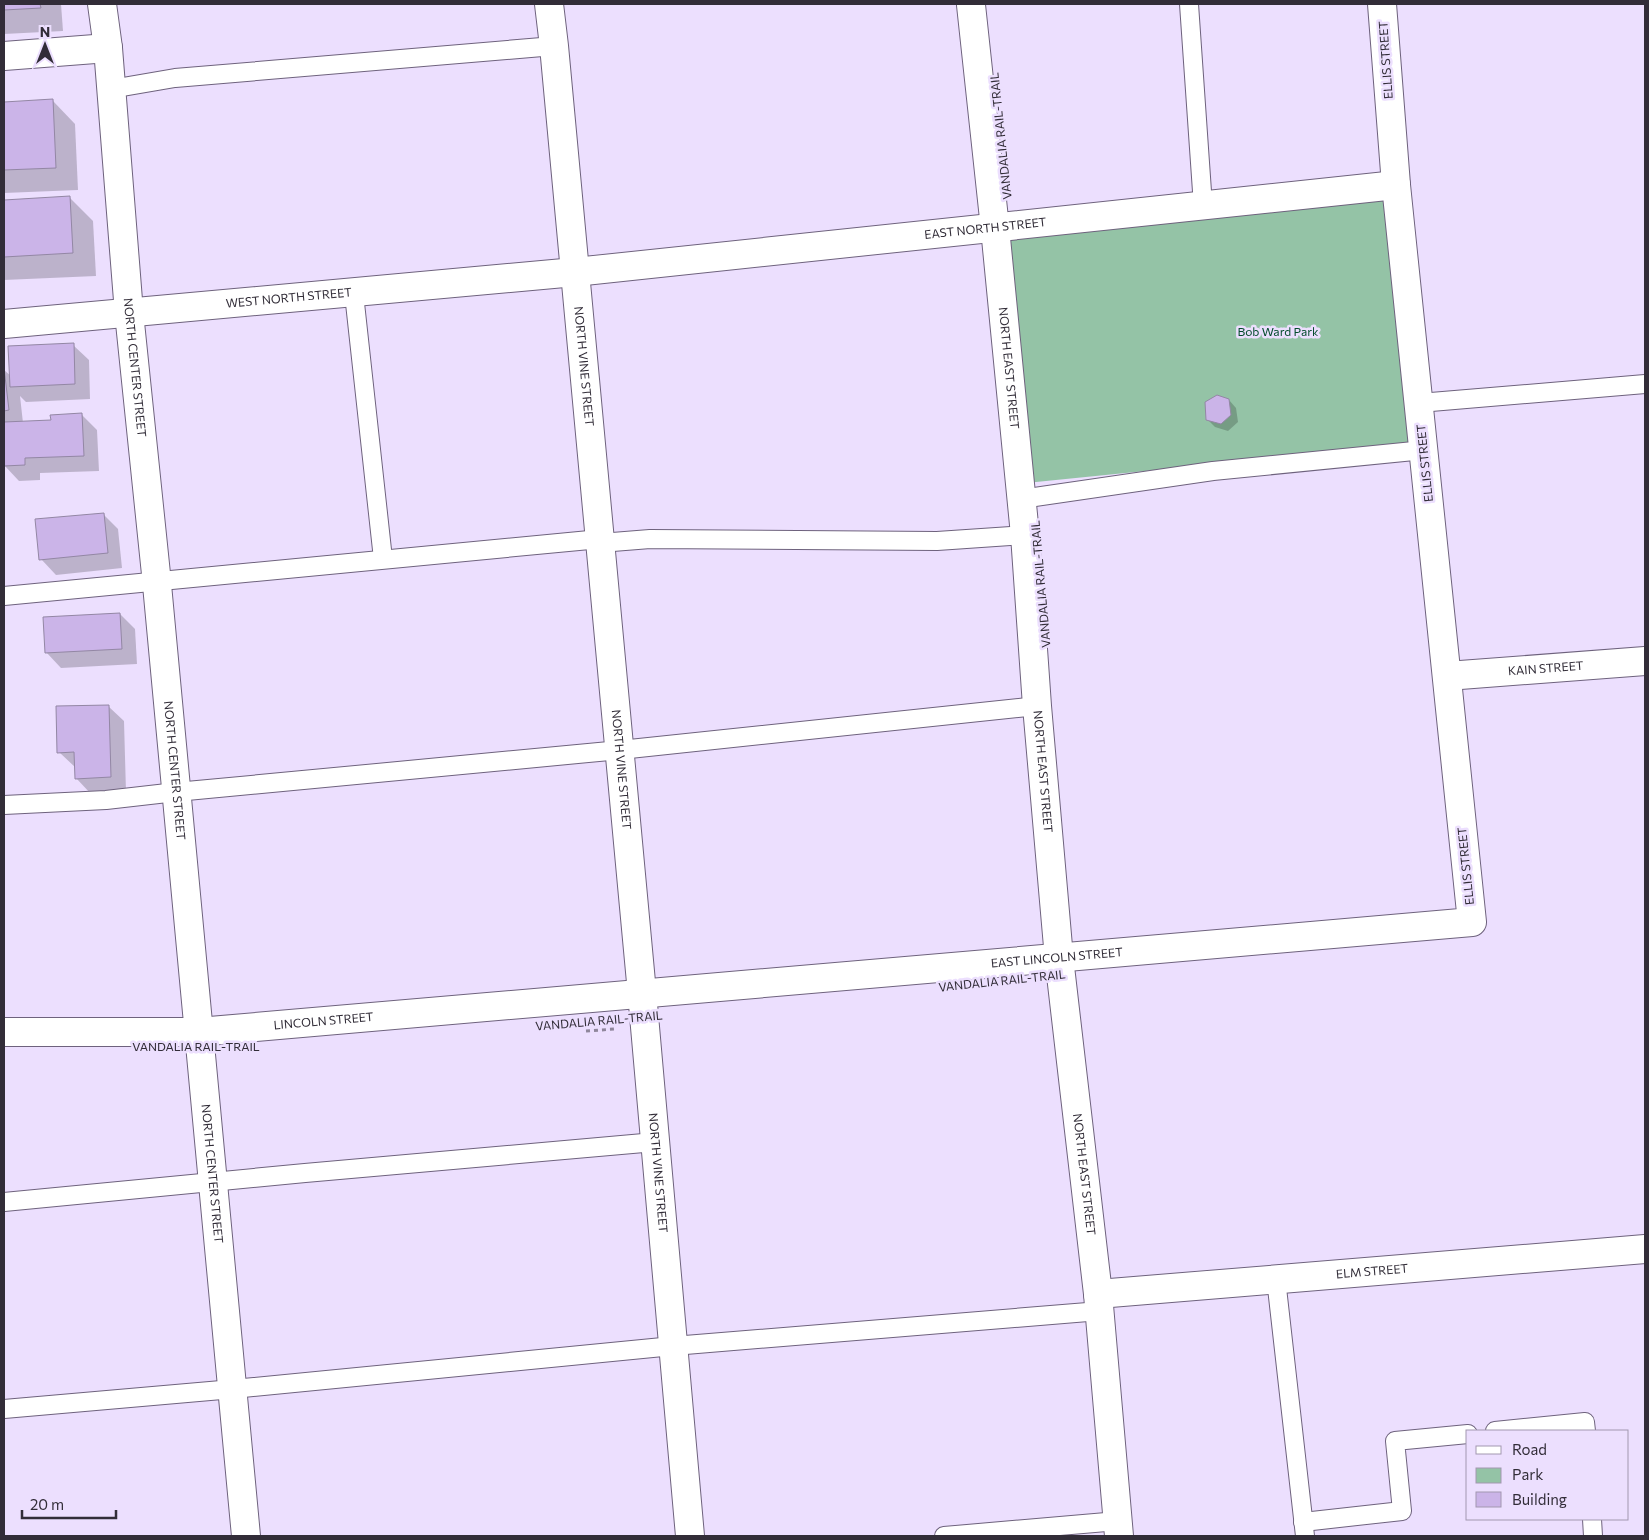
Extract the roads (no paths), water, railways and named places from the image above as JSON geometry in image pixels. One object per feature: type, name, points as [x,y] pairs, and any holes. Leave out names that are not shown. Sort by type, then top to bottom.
[{"type":"street","name":"NORTH CENTER STREET","points":[[102,4],[108,48],[129,313],[234,1389],[246,1536]]},
{"type":"street","name":"NORTH VINE STREET","points":[[549,4],[620,750],[690,1536]]},
{"type":"street","name":"NORTH EAST STREET","points":[[971,4],[1021,499],[1059,958],[1099,1302],[1118,1528]]},
{"type":"street","name":"ELLIS STREET","points":[[1382,4],[1396,185],[1472,922]]},
{"type":"street","points":[[4,56],[108,48]]},
{"type":"street","name":"EAST NORTH STREET","points":[[575,272],[1396,185]]},
{"type":"street","name":"WEST NORTH STREET","points":[[4,324],[354,294],[575,272]]},
{"type":"street","name":"KAIN STREET","points":[[1447,676],[1645,661]]},
{"type":"street","name":"EAST LINCOLN STREET","points":[[642,993],[1472,922]]},
{"type":"street","name":"LINCOLN STREET","points":[[4,1032],[198,1032],[642,993]]},
{"type":"street","name":"ELM STREET","points":[[1099,1302],[1276,1279],[1645,1249]]},
{"type":"lane","points":[[1189,4],[1203,206]]},
{"type":"lane","points":[[111,89],[175,78],[554,46]]},
{"type":"lane","points":[[354,294],[383,559]]},
{"type":"lane","points":[[1419,403],[1645,384]]},
{"type":"lane","points":[[1021,499],[1213,471],[1424,450]]},
{"type":"lane","points":[[4,596],[383,559],[600,541],[650,539],[937,541],[1024,536]]},
{"type":"lane","points":[[4,805],[106,800],[620,750],[1037,706]]},
{"type":"lane","points":[[4,1202],[655,1142]]},
{"type":"lane","points":[[1276,1279],[1304,1529],[1402,1511],[1395,1441],[1466,1434]]},
{"type":"lane","points":[[4,1409],[234,1389],[1099,1302]]},
{"type":"lane","points":[[1505,1430],[1585,1422],[1586,1430]]},
{"type":"lane","points":[[1592,1520],[1593,1536]]},
{"type":"lane","points":[[944,1536],[1118,1528]]},
{"type":"park label","name":"Bob Ward Park","points":[[1278,332]]}]
